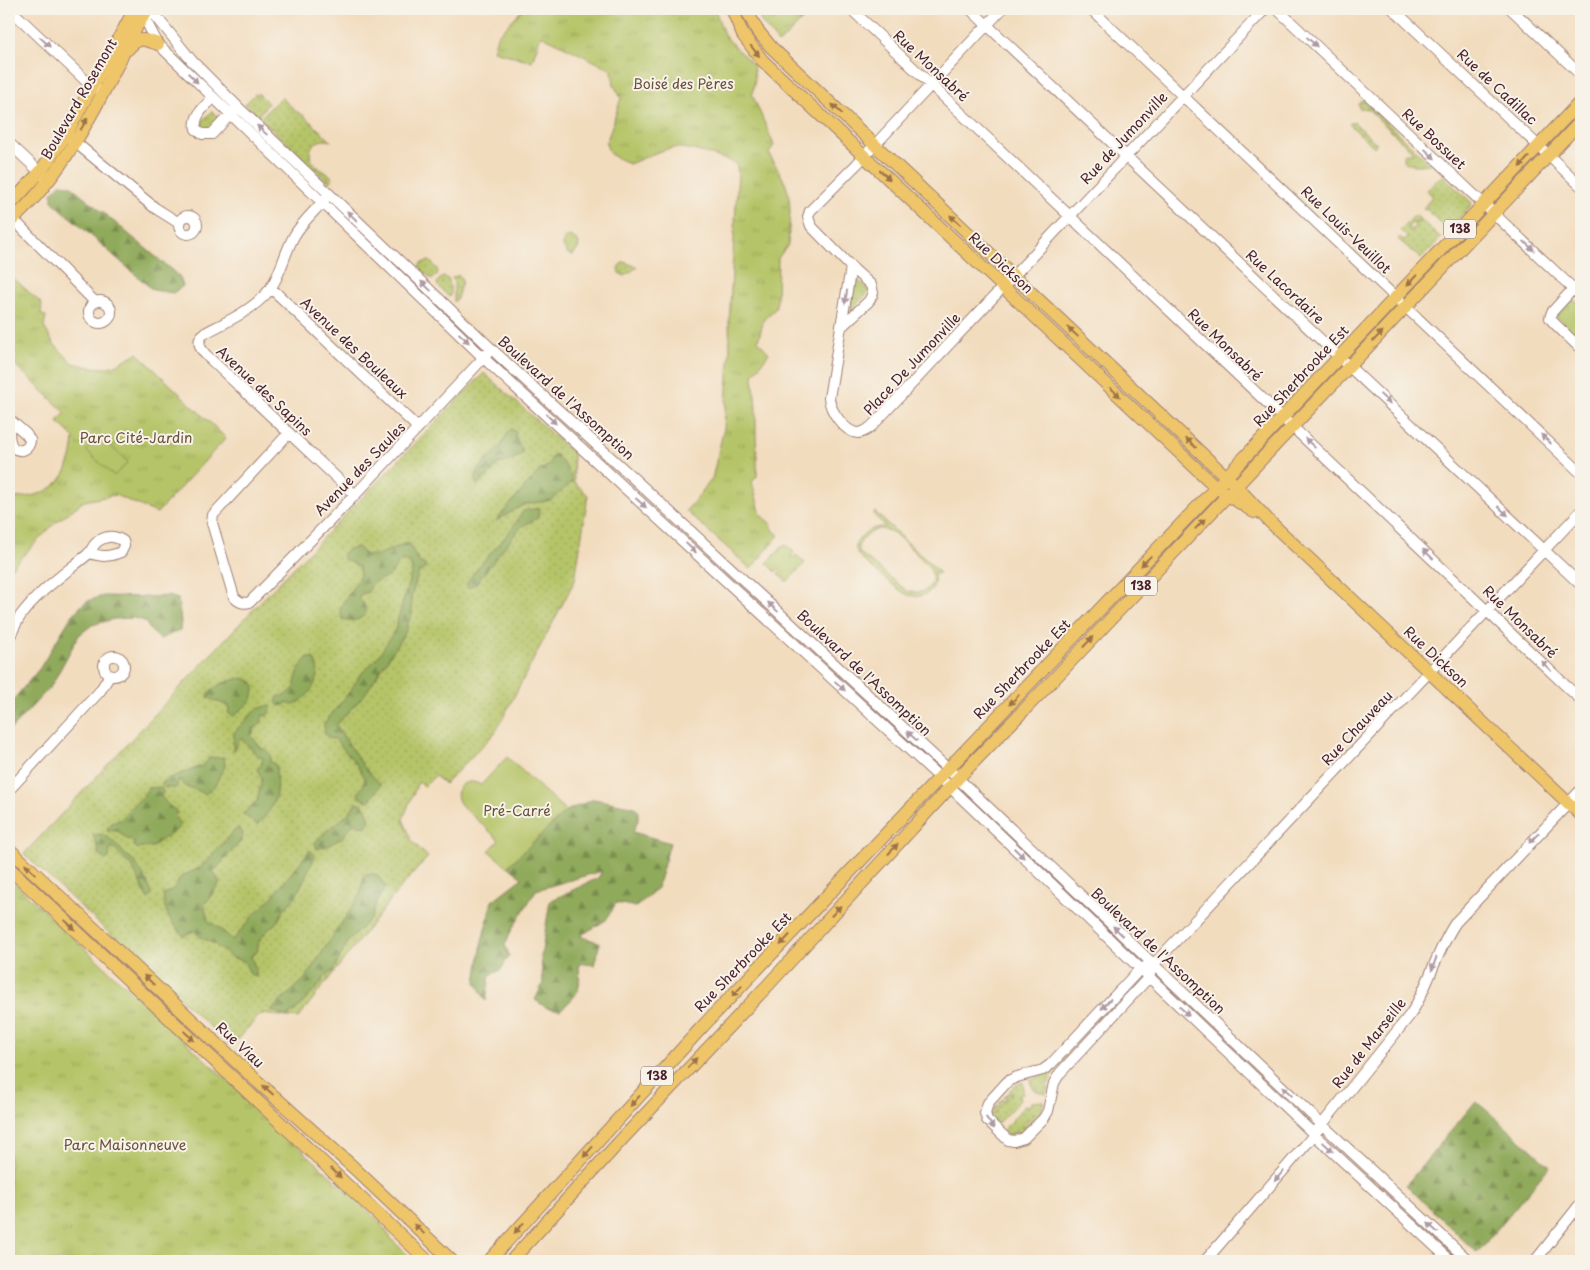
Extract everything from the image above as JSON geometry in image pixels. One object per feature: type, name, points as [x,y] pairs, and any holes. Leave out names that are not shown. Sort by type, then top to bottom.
[{"type":"main road","name":"Rue Dickson","points":[[732,9],[743,35],[762,60],[1216,487],[1232,491],[1269,521],[1581,815]]},
{"type":"main road","name":"Rue Dickson","points":[[746,9],[757,30],[767,43],[1226,477],[1232,491]]},
{"type":"main road","name":"Boulevard Rosemont","points":[[10,219],[45,176],[70,138],[143,10]]},
{"type":"main road","name":"Boulevard Rosemont","points":[[98,89],[122,57],[143,10]]},
{"type":"main road","points":[[122,57],[134,42],[138,40],[158,44]]},
{"type":"main road","name":"Rue Sherbrooke Est","points":[[511,1261],[519,1256],[623,1138],[768,985],[954,783],[1406,307],[1539,146],[1581,101]]},
{"type":"main road","name":"Rue Sherbrooke Est","points":[[489,1261],[703,1026],[1396,297],[1489,208],[1549,156],[1581,121]]},
{"type":"main road","name":"Boulevard Rosemont","points":[[9,206],[45,176]]},
{"type":"main road","name":"Rue Viau","points":[[9,849],[452,1261]]},
{"type":"main road","name":"Rue Viau","points":[[9,868],[428,1261]]},
{"type":"main road","points":[[611,1126],[623,1138]]},
{"type":"street","points":[[10,9],[98,89]]},
{"type":"street","name":"Rue Monsabré","points":[[851,9],[1581,700]]},
{"type":"street","name":"Rue Lacordaire","points":[[970,9],[1581,585]]},
{"type":"street","points":[[841,327],[869,301],[873,293],[871,285],[811,226],[808,217],[810,211],[1002,9]]},
{"type":"street","name":"Rue Louis-Veuillot","points":[[1091,9],[1581,473]]},
{"type":"street","name":"Rue de Jumonville","points":[[1003,286],[1265,9]]},
{"type":"street","name":"Rue Bossuet","points":[[1277,9],[1581,296]]},
{"type":"street","name":"Rue de Cadillac","points":[[1393,9],[1581,186]]},
{"type":"street","points":[[1511,9],[1581,75]]},
{"type":"street","name":"Boulevard de l'Assomption","points":[[143,10],[147,23],[158,44],[213,98],[234,110]]},
{"type":"street","name":"Boulevard de l'Assomption","points":[[143,10],[155,15],[234,110],[326,198],[631,476],[944,774]]},
{"type":"street","points":[[213,98],[196,119],[196,129],[202,134],[212,134],[234,110]]},
{"type":"street","points":[[70,138],[156,208],[179,223]]},
{"type":"street","points":[[9,143],[45,176]]},
{"type":"street","name":"Boulevard de l'Assomption","points":[[326,198],[484,357],[954,783],[991,811],[1322,1125],[1469,1261]]},
{"type":"street","name":"Avenue des Sapins","points":[[326,198],[295,234],[271,288],[265,295],[246,312],[205,332],[200,336],[199,342],[201,349],[207,356],[354,495]]},
{"type":"street","points":[[10,219],[95,302]]},
{"type":"street","name":"Place De Jumonville","points":[[851,267],[829,398],[830,407],[834,414],[851,431],[860,433],[872,426],[1003,286]]},
{"type":"street","name":"Avenue des Bouleaux","points":[[271,288],[418,428]]},
{"type":"street","points":[[1573,289],[1552,312],[1550,318],[1581,350]]},
{"type":"street","name":"Avenue des Saules","points":[[289,433],[213,515],[212,523],[234,597],[244,604],[250,602],[492,349]]},
{"type":"street","name":"Rue Chauveau","points":[[1153,965],[1140,969],[1050,1065],[1043,1070],[1008,1081],[986,1106],[985,1117],[989,1124],[1008,1140],[1017,1141],[1026,1136],[1046,1114],[1054,1083],[1060,1073],[1149,978],[1153,965],[1581,511]]},
{"type":"street","points":[[9,638],[21,615],[47,587],[89,553]]},
{"type":"street","points":[[9,790],[100,691],[110,675]]},
{"type":"street","name":"Boulevard de l'Assomption","points":[[954,783],[984,819],[1149,978],[1451,1261]]},
{"type":"street","name":"Rue de Marseille","points":[[1206,1261],[1322,1125],[1410,1015],[1422,995],[1442,945],[1456,922],[1581,790]]},
{"type":"street","points":[[984,819],[991,811]]},
{"type":"street","points":[[1536,1261],[1581,1203]]},
{"type":"green space","name":"Boisé des Pères","points":[[523,9],[715,9],[724,35],[753,64],[755,80],[752,94],[774,145],[769,154],[785,182],[789,195],[790,212],[788,245],[778,258],[777,301],[775,309],[764,319],[758,341],[769,353],[753,375],[756,408],[757,476],[752,482],[761,515],[779,535],[751,569],[686,511],[712,479],[724,428],[730,351],[729,322],[738,172],[736,164],[704,153],[679,148],[662,151],[629,164],[610,154],[606,144],[621,98],[614,85],[612,70],[541,35],[532,61],[493,51],[497,36]]},
{"type":"green space","points":[[755,9],[792,9],[803,19],[779,44],[762,23]]},
{"type":"green space","points":[[255,94],[259,94],[268,103],[258,116],[245,104]]},
{"type":"green space","points":[[281,97],[331,141],[322,140],[314,144],[310,151],[310,156],[318,168],[331,176],[331,182],[325,179],[260,118]]},
{"type":"green space","points":[[1363,100],[1430,164],[1412,165],[1403,160],[1405,153],[1413,152],[1368,109],[1359,108],[1358,104]]},
{"type":"green space","points":[[212,111],[218,118],[208,128],[203,128],[201,125],[202,121]]},
{"type":"green space","points":[[1352,122],[1377,144],[1374,147],[1349,124]]},
{"type":"green space","points":[[1442,175],[1472,203],[1447,230],[1427,210],[1423,209],[1432,196],[1427,190]]},
{"type":"green space","points":[[60,184],[70,185],[180,277],[183,286],[173,293],[153,290],[52,201],[52,192]]},
{"type":"green space","points":[[1415,215],[1421,220],[1409,225],[1409,230],[1412,231],[1415,228],[1414,224],[1422,221],[1441,238],[1421,259],[1398,239],[1400,237],[1404,241],[1407,237],[1400,230]]},
{"type":"green space","points":[[570,236],[576,239],[579,244],[578,249],[573,255],[568,254],[563,246],[564,239]]},
{"type":"green space","points":[[430,261],[437,269],[438,274],[433,279],[419,267],[421,263]]},
{"type":"green space","points":[[625,262],[637,267],[625,276],[619,273],[618,268]]},
{"type":"green space","name":"Parc Cité-Jardin","points":[[9,274],[42,304],[41,315],[46,316],[44,327],[54,344],[73,363],[104,368],[116,365],[137,353],[226,438],[157,513],[115,495],[84,501],[55,523],[9,570],[9,498],[37,495],[56,484],[69,465],[74,438],[57,421],[66,413],[9,359]]},
{"type":"green space","points":[[459,275],[462,281],[457,299],[454,302],[454,281],[452,278]]},
{"type":"green space","points":[[445,277],[449,280],[451,294],[449,297],[437,285],[441,278]]},
{"type":"green space","points":[[856,279],[867,288],[868,293],[851,310],[854,280]]},
{"type":"green space","points":[[1570,301],[1575,301],[1581,306],[1581,340],[1556,316]]},
{"type":"green space","points":[[484,373],[573,453],[574,482],[588,495],[575,580],[495,733],[445,784],[435,776],[425,786],[418,782],[403,819],[412,841],[428,857],[400,888],[298,1018],[261,1014],[231,1046],[24,854],[260,602]]},
{"type":"green space","points":[[511,429],[516,432],[515,437],[522,449],[522,454],[508,462],[497,464],[492,472],[477,485],[476,479],[479,469],[501,446]]},
{"type":"green space","points":[[100,436],[128,462],[114,476],[86,450]]},
{"type":"green space","points":[[556,454],[571,475],[572,482],[551,500],[523,505],[496,521],[539,471],[549,465],[552,457]]},
{"type":"green space","points":[[539,508],[538,518],[522,526],[475,585],[468,588],[466,584],[472,575],[510,531],[523,511]]},
{"type":"green space","points":[[875,512],[939,572],[937,575],[934,572],[934,585],[928,593],[917,596],[908,595],[858,555],[855,546],[864,534],[872,529],[886,527],[873,514]],"holes":[[[879,529],[894,533],[928,566],[932,575],[932,581],[928,589],[918,592],[907,591],[860,553],[858,547],[864,538]]]},
{"type":"green space","points":[[408,542],[420,563],[425,565],[425,569],[419,572],[411,597],[412,614],[406,631],[365,694],[336,725],[364,767],[381,785],[369,801],[359,797],[358,793],[365,780],[358,766],[334,738],[331,739],[325,734],[324,724],[361,674],[378,657],[395,630],[412,570],[411,565],[404,560],[399,562],[390,575],[375,582],[368,592],[361,594],[359,599],[364,604],[366,613],[361,618],[346,620],[342,619],[340,608],[360,576],[359,567],[342,558],[349,549],[358,547],[364,554],[376,555]]},
{"type":"green space","points":[[785,544],[794,552],[791,556],[793,558],[796,555],[805,563],[787,582],[778,574],[781,570],[779,568],[776,572],[767,563]]},
{"type":"green space","points":[[103,596],[169,596],[178,599],[181,622],[180,630],[160,639],[150,630],[145,621],[134,618],[114,619],[92,625],[79,635],[51,686],[9,731],[9,705],[40,668],[71,617],[87,601]]},
{"type":"green space","points":[[307,658],[313,658],[318,672],[310,692],[294,705],[286,702],[285,705],[279,706],[276,702],[279,696],[286,695],[295,687],[298,672]]},
{"type":"green space","points":[[243,678],[251,681],[255,686],[252,700],[234,716],[228,713],[230,707],[209,698],[208,694],[219,685]]},
{"type":"green space","points":[[270,705],[272,707],[267,716],[263,715],[261,723],[256,727],[251,736],[262,749],[265,749],[271,755],[270,762],[276,765],[277,784],[275,798],[269,810],[257,825],[243,814],[257,801],[262,779],[257,769],[261,765],[263,758],[257,755],[241,738],[233,751],[234,733],[255,710]]},
{"type":"green space","points":[[224,757],[225,767],[216,784],[205,794],[186,787],[181,780],[173,789],[170,787],[165,788],[162,785],[164,781],[170,778],[204,765],[209,758]]},
{"type":"green space","name":"Pré-Carré","points":[[507,757],[566,811],[507,867],[489,851],[499,840],[462,806],[457,795],[458,790],[465,783],[475,782],[481,785]]},
{"type":"green space","points":[[161,787],[163,792],[161,796],[178,813],[173,816],[180,826],[177,829],[153,847],[141,847],[138,849],[134,846],[134,841],[125,838],[114,829],[108,832],[108,828],[113,822],[121,820],[133,805],[142,798],[148,788]]},
{"type":"green space","points":[[594,799],[635,807],[638,811],[638,820],[633,832],[670,843],[657,888],[636,907],[616,903],[606,920],[580,936],[600,943],[594,965],[579,963],[580,979],[578,990],[572,999],[560,1010],[547,1008],[535,1000],[543,983],[541,957],[550,901],[598,878],[602,871],[536,890],[510,933],[505,945],[509,955],[501,970],[490,975],[486,1001],[476,982],[482,942],[492,901],[522,878],[508,866],[566,811]]},
{"type":"green space","points":[[356,802],[366,808],[370,820],[365,827],[354,823],[342,838],[317,849],[315,843],[325,832],[347,815]]},
{"type":"green space","points":[[239,828],[243,834],[241,841],[213,872],[220,883],[204,905],[208,921],[233,940],[272,897],[310,850],[315,856],[296,896],[283,911],[278,921],[259,941],[257,952],[251,956],[256,970],[256,977],[250,974],[244,961],[230,957],[215,944],[200,937],[194,930],[184,936],[169,918],[163,895],[173,889],[182,876],[200,868]]},
{"type":"green space","points":[[99,834],[112,841],[132,859],[144,877],[152,896],[148,899],[131,864],[124,860],[114,848],[110,848],[109,858],[105,860],[98,854],[93,835]]},
{"type":"green space","points":[[376,874],[386,887],[377,901],[371,918],[347,943],[333,971],[326,975],[316,989],[294,1012],[286,1017],[271,1010],[304,980],[360,895],[364,875]]},
{"type":"green space","name":"Parc Maisonneuve","points":[[9,878],[379,1221],[393,1241],[414,1261],[9,1261]]},
{"type":"green space","points":[[1068,1054],[1053,1073],[1046,1094],[1035,1090],[1030,1080],[1050,1072]]},
{"type":"green space","points":[[1023,1082],[1023,1094],[1019,1095],[1020,1100],[997,1124],[991,1117],[991,1112],[996,1113],[993,1110],[996,1105],[1000,1107],[998,1103],[1002,1099],[1005,1101],[1004,1097],[1008,1093],[1012,1094],[1009,1091]]},
{"type":"green space","points":[[1044,1101],[1042,1109],[1037,1116],[1033,1113],[1032,1115],[1035,1117],[1031,1122],[1028,1119],[1026,1120],[1030,1124],[1025,1128],[1022,1125],[1024,1130],[1019,1134],[1017,1130],[1015,1131],[1017,1136],[1009,1135],[1003,1130],[1025,1105],[1030,1106],[1031,1102]]},
{"type":"green space","points":[[1476,1101],[1550,1166],[1477,1253],[1406,1185]]}]
